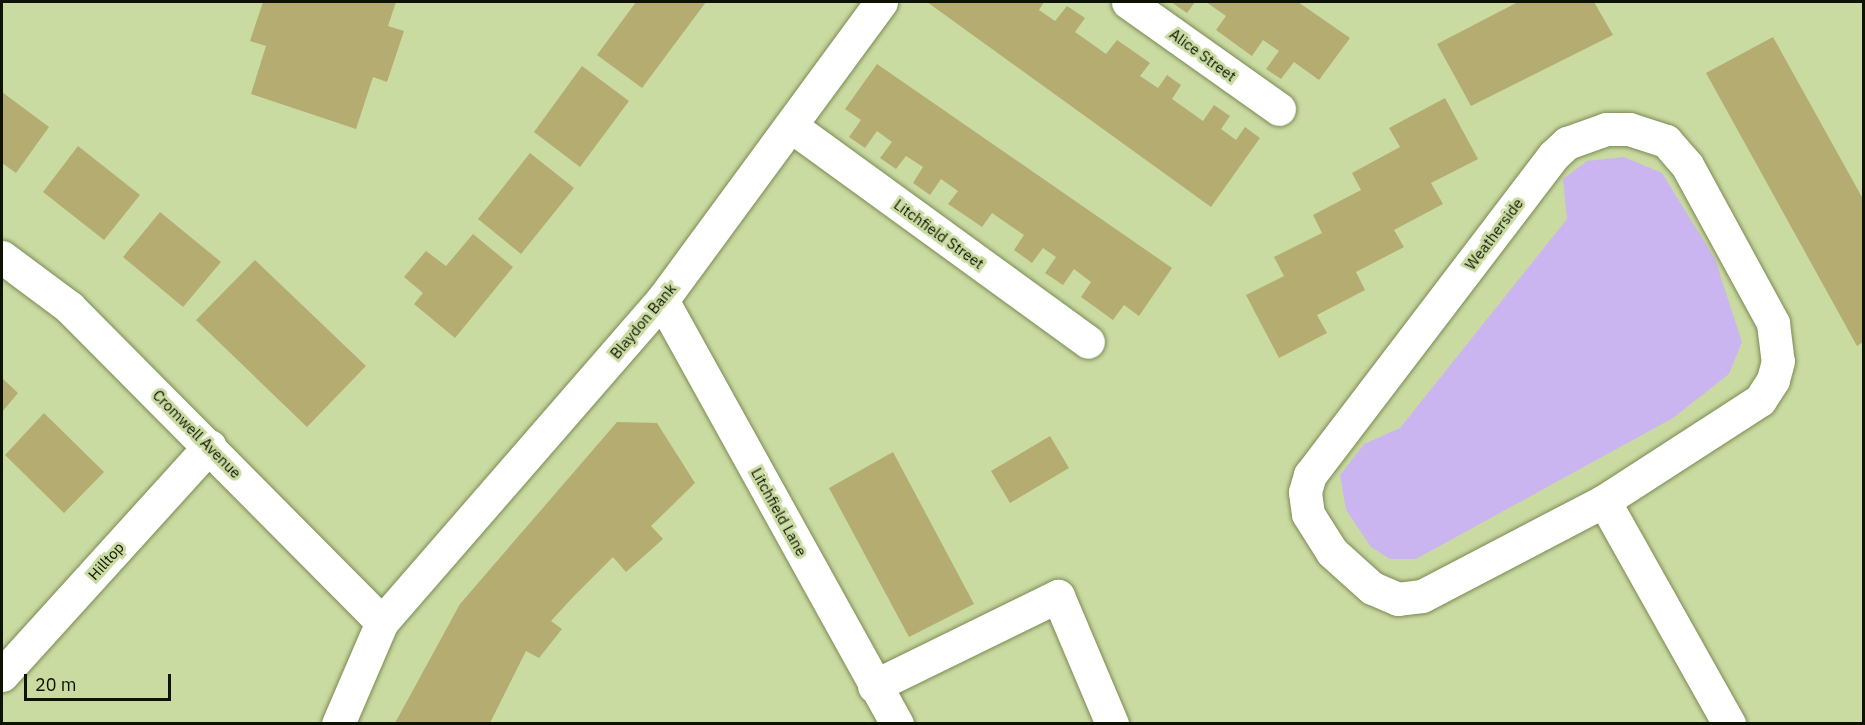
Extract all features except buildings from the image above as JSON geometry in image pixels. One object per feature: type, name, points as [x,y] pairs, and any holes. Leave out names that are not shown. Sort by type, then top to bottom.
[{"type":"street","name":"Blaydon Bank","points":[[338,723],[382,622],[662,300],[881,2]]},
{"type":"street","name":"Alice Street","points":[[1128,2],[1279,109]]},
{"type":"street","name":"Litchfield Street","points":[[791,126],[1088,342]]},
{"type":"street","name":"Weatherside","points":[[1629,129],[1666,141],[1687,165],[1773,322],[1778,361],[1773,380],[1760,400],[1604,501],[1422,596],[1398,599],[1372,588],[1332,552],[1308,514],[1305,492],[1310,475],[1554,155],[1567,142],[1586,134],[1629,129]]},
{"type":"street","name":"Cromwell Avenue","points":[[2,257],[69,307],[210,446],[382,622]]},
{"type":"street","name":"Litchfield Lane","points":[[662,300],[874,686],[897,723]]},
{"type":"street","name":"Hilltop","points":[[2,675],[210,446]]},
{"type":"street","points":[[1604,501],[1729,723]]},
{"type":"street","points":[[874,686],[1058,597],[1112,723]]},
{"type":"shaded area","points":[[1624,157],[1662,173],[1715,259],[1742,342],[1729,374],[1673,418],[1416,559],[1390,559],[1371,547],[1346,510],[1340,475],[1364,444],[1400,428],[1567,219],[1563,179],[1587,161]]}]
